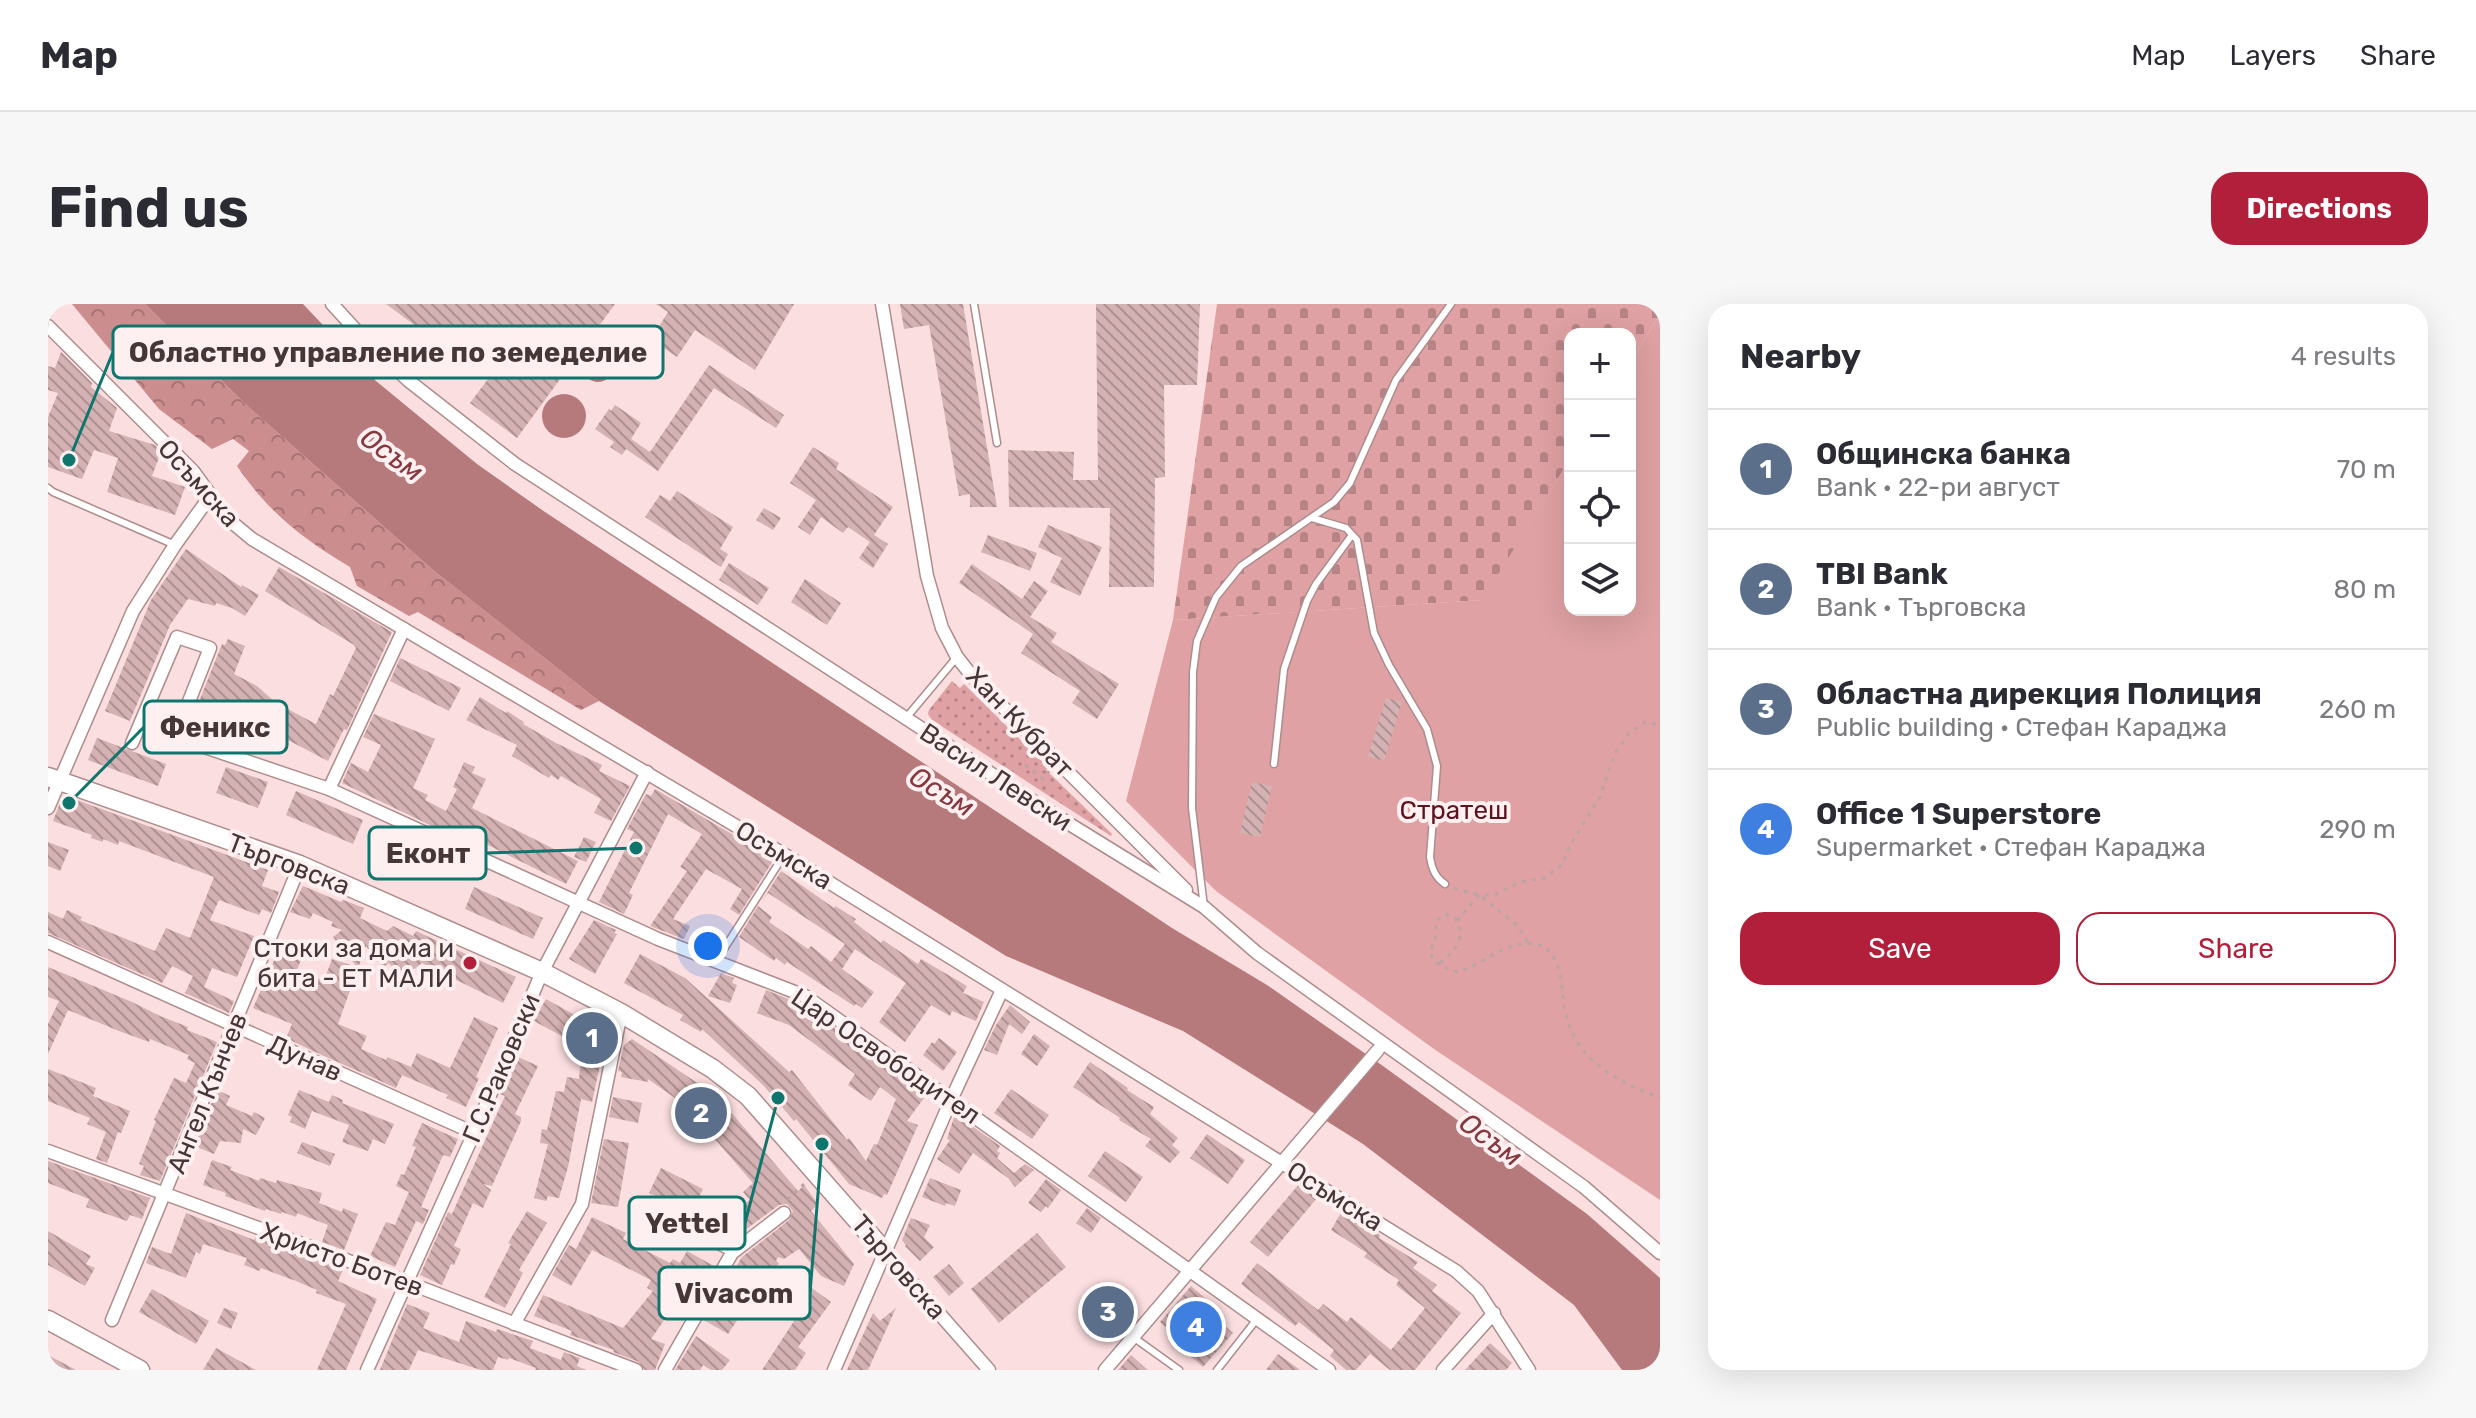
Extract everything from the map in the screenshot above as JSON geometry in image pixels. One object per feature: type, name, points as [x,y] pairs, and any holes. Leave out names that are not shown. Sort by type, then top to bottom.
[{"type":"street","name":"Васил Левски","points":[[332,304],[409,381],[515,464],[1204,907],[1257,953],[1584,1187],[1660,1253]]},
{"type":"street","name":"Хан Кубрат","points":[[882,304],[927,576],[942,628],[957,657],[1020,726],[1204,907]]},
{"type":"street","name":"Осъмска","points":[[49,329],[193,471],[228,519],[252,539],[785,855],[1285,1161],[1456,1271],[1478,1291],[1529,1370]]},
{"type":"street","points":[[48,808],[54,779],[133,611],[211,495]]},
{"type":"street","points":[[329,789],[404,629]]},
{"type":"street","name":"Цар Освободител","points":[[132,743],[177,637],[210,648],[175,737],[329,789],[658,939],[805,996],[1329,1370]]},
{"type":"street","name":"Г.С.Раковски","points":[[367,1370],[474,1133],[542,972],[647,772]]},
{"type":"street","name":"Търговска","points":[[54,779],[300,865],[542,972],[621,1013],[713,1069],[748,1096],[989,1370]]},
{"type":"street","name":"Ангел Кънчев","points":[[112,1320],[300,865]]},
{"type":"street","name":"Дунав","points":[[48,942],[474,1133]]},
{"type":"street","points":[[834,1370],[1002,990]]},
{"type":"street","points":[[514,1324],[582,1204],[621,1013]]},
{"type":"street","points":[[1105,1370],[1378,1050]]},
{"type":"street","name":"Христо Ботев","points":[[48,1151],[636,1370]]},
{"type":"street","points":[[665,1370],[732,1253],[784,1213]]},
{"type":"street","points":[[1443,1370],[1494,1313]]},
{"type":"street","points":[[48,1320],[140,1370]]},
{"type":"lane","points":[[974,304],[997,443]]},
{"type":"lane","points":[[1204,907],[1192,808],[1193,672],[1197,641],[1216,597],[1241,566],[1334,502],[1350,483],[1396,380],[1451,304]]},
{"type":"lane","points":[[48,488],[175,545]]},
{"type":"lane","points":[[1312,518],[1346,528],[1357,540],[1374,633],[1427,729],[1437,766],[1430,857],[1432,869],[1445,884]]},
{"type":"lane","points":[[1274,764],[1284,669],[1302,615],[1316,584],[1352,535]]},
{"type":"lane","points":[[906,718],[957,657]]},
{"type":"lane","points":[[715,963],[785,855]]},
{"type":"lane","points":[[641,1208],[732,1253]]},
{"type":"lane","points":[[1217,1370],[1258,1318]]},
{"type":"lane","points":[[1133,1337],[1179,1370]]},
{"type":"path","points":[[1445,884],[1479,895],[1494,895],[1521,882],[1544,878],[1563,864],[1569,847],[1600,797],[1614,755],[1629,733],[1646,722],[1660,725]]},
{"type":"path","points":[[1025,765],[1043,779],[1050,771]]},
{"type":"path","points":[[1457,921],[1479,895]]},
{"type":"path","points":[[1479,895],[1518,926],[1528,943]]},
{"type":"path","points":[[1440,963],[1454,950],[1462,931],[1451,914],[1445,914],[1436,921],[1435,940],[1430,951],[1433,960],[1445,969],[1459,972],[1490,954],[1528,943],[1545,947],[1557,963],[1566,1014],[1573,1032],[1589,1056],[1619,1081],[1660,1098]]},
{"type":"path","points":[[784,1213],[787,1198],[816,1174]]},
{"type":"green space","points":[[72,304],[145,304],[243,402],[433,570],[599,701],[581,710],[418,612],[409,616],[357,586],[350,567],[288,523],[249,482],[237,466],[249,451],[233,439],[212,449],[159,409]]},
{"type":"green space","points":[[1217,304],[1660,304],[1660,314],[1636,353],[1636,328],[1564,328],[1564,469],[1483,600],[1173,620]]},
{"type":"green space","name":"Стратеш","points":[[1660,314],[1660,1200],[1434,1049],[1216,891],[1126,801],[1173,620],[1482,600],[1564,469],[1564,616],[1636,616],[1636,353]]},
{"type":"green space","points":[[952,681],[960,688],[964,684],[1048,767],[1046,770],[1111,836],[932,720],[929,710]]},
{"type":"water","name":"Осъм","points":[[145,304],[303,304],[376,381],[477,464],[1172,928],[1267,985],[1587,1214],[1660,1278],[1660,1370],[1622,1370],[1574,1305],[1363,1144],[1183,1031],[1006,956],[599,701],[433,570],[243,402]]},
{"type":"water","points":[[598,354],[608,358],[612,368],[608,378],[598,382],[588,378],[584,368],[588,358]]},
{"type":"water","points":[[564,394],[580,400],[586,416],[580,432],[564,438],[548,432],[542,416],[548,400]]},
{"type":"building","points":[[386,304],[615,304],[517,438],[470,403],[488,379]]},
{"type":"building","points":[[656,304],[794,304],[755,370],[695,330],[677,357],[651,339],[668,312]]},
{"type":"building","points":[[900,304],[963,304],[997,507],[970,507],[970,494],[959,496],[929,325],[904,329]]},
{"type":"building","points":[[1096,304],[1200,304],[1197,385],[1164,385],[1165,477],[1155,478],[1154,587],[1109,587],[1110,508],[1009,507],[1008,450],[1074,452],[1073,480],[1098,480]]},
{"type":"building","points":[[61,352],[92,383],[91,387],[117,408],[109,431],[155,445],[161,452],[152,476],[185,487],[175,515],[107,492],[118,458],[94,450],[82,479],[48,467],[48,417],[58,393],[48,390],[48,366],[55,368]]},
{"type":"building","points":[[709,365],[784,415],[776,428],[714,388],[658,471],[626,449],[622,455],[610,447],[614,442],[595,429],[615,405],[641,423],[631,439],[650,452]]},
{"type":"building","points":[[813,447],[839,463],[836,469],[893,507],[874,535],[888,544],[873,568],[859,558],[870,542],[848,527],[843,533],[821,517],[810,535],[798,527],[816,500],[790,483]]},
{"type":"building","points":[[677,491],[733,527],[720,549],[728,554],[721,567],[645,517],[660,495],[670,501]]},
{"type":"building","points":[[764,508],[781,518],[773,530],[756,520]]},
{"type":"building","points":[[1048,525],[1102,547],[1080,596],[1050,582],[1062,558],[1038,547]]},
{"type":"building","points":[[988,535],[1037,553],[1030,571],[981,552]]},
{"type":"building","points":[[186,549],[241,587],[259,595],[245,616],[216,603],[215,606],[188,599],[170,625],[130,721],[105,711],[151,600]]},
{"type":"building","points":[[729,563],[769,588],[758,605],[719,580]]},
{"type":"building","points":[[972,564],[1022,599],[1034,581],[1048,591],[1030,617],[1057,633],[1051,642],[1119,684],[1097,719],[1072,703],[1080,691],[1021,653],[1033,634],[959,583]]},
{"type":"building","points":[[279,567],[392,632],[347,730],[344,729],[328,761],[242,716],[241,719],[215,706],[208,725],[192,719],[222,644],[225,645],[228,639],[245,646],[234,674],[257,686],[276,703],[316,724],[330,694],[333,696],[356,648],[265,591]]},
{"type":"building","points":[[805,579],[841,603],[827,625],[791,602]]},
{"type":"building","points":[[400,658],[461,688],[449,711],[390,681]]},
{"type":"building","points":[[480,697],[556,743],[602,765],[599,771],[630,786],[611,821],[594,813],[601,799],[561,776],[558,780],[551,775],[549,778],[512,756],[517,745],[466,720]]},
{"type":"building","points":[[1386,698],[1402,702],[1384,761],[1368,756]]},
{"type":"building","points":[[374,714],[435,739],[413,788],[428,795],[425,800],[446,811],[457,789],[453,787],[464,762],[475,767],[472,773],[486,779],[472,808],[578,861],[566,884],[458,830],[455,837],[342,783],[351,763],[368,772],[381,745],[363,737]]},
{"type":"building","points":[[97,738],[166,764],[158,786],[88,760]]},
{"type":"building","points":[[226,767],[268,782],[258,808],[216,793]]},
{"type":"building","points":[[1252,782],[1272,786],[1260,837],[1240,833]]},
{"type":"building","points":[[655,789],[774,859],[739,915],[730,909],[742,889],[706,869],[673,919],[690,926],[684,939],[650,926],[687,871],[680,867],[702,834],[668,814],[629,893],[633,895],[624,914],[599,902],[634,832],[627,829],[646,794],[651,796]]},
{"type":"building","points":[[296,791],[363,820],[353,844],[286,815]]},
{"type":"building","points":[[63,795],[268,870],[262,886],[279,892],[271,913],[262,909],[259,915],[219,900],[210,920],[254,936],[237,977],[212,968],[204,987],[234,1001],[229,1013],[185,993],[193,976],[172,966],[162,983],[48,933],[48,912],[63,919],[67,910],[82,917],[80,920],[155,951],[166,928],[190,938],[214,877],[119,841],[118,845],[91,838],[92,835],[53,821]]},
{"type":"building","points":[[584,837],[596,842],[586,862],[574,857]]},
{"type":"building","points":[[48,842],[69,850],[60,871],[48,866]]},
{"type":"building","points":[[781,871],[834,908],[856,919],[854,922],[881,943],[883,940],[918,964],[921,959],[967,986],[963,993],[984,1002],[976,1021],[952,1011],[950,1016],[931,1005],[905,1042],[879,1022],[906,983],[855,949],[842,969],[874,992],[862,1008],[856,1004],[854,1006],[787,962],[785,965],[776,958],[774,961],[739,937],[758,906],[772,917],[769,922],[808,949],[811,946],[831,962],[845,944],[768,893],[762,901]]},
{"type":"building","points":[[303,886],[364,908],[360,918],[387,931],[393,926],[413,936],[416,931],[516,977],[503,1003],[422,963],[401,979],[389,963],[385,966],[378,962],[366,946],[338,1024],[367,1036],[361,1049],[411,1067],[417,1053],[450,1068],[474,1017],[498,1028],[466,1107],[446,1098],[448,1095],[402,1075],[396,1088],[313,1051],[286,1038],[292,1024],[253,1008],[280,947],[304,952],[297,970],[324,981],[332,959],[357,967],[333,937],[342,930],[331,926],[333,922],[313,913],[310,919],[290,912]]},
{"type":"building","points":[[474,887],[543,918],[533,939],[465,909]]},
{"type":"building","points":[[594,920],[616,930],[614,933],[617,934],[595,974],[569,959]]},
{"type":"building","points":[[640,954],[685,978],[789,1072],[792,1070],[866,1161],[874,1144],[877,1145],[896,1099],[880,1087],[871,1101],[848,1085],[855,1074],[789,1025],[757,1013],[766,990],[801,1004],[856,1043],[854,1046],[927,1094],[907,1121],[918,1125],[887,1195],[884,1194],[882,1198],[849,1184],[796,1119],[794,1121],[764,1086],[702,1029],[701,1032],[680,1020],[683,1015],[624,983]]},
{"type":"building","points":[[48,967],[217,1042],[160,1181],[140,1175],[144,1166],[139,1164],[154,1120],[174,1078],[186,1083],[195,1063],[187,1059],[189,1055],[68,1010],[48,1054],[48,1024],[59,1001],[48,997]]},
{"type":"building","points":[[721,973],[734,978],[732,983],[737,985],[730,1003],[708,996]]},
{"type":"building","points":[[546,999],[607,1033],[592,1102],[581,1099],[559,1198],[548,1196],[546,1201],[534,1198],[548,1144],[540,1143],[542,1129],[547,1130],[556,1091],[564,1092],[567,1077],[579,1079],[582,1047],[534,1021]]},
{"type":"building","points":[[1010,1005],[1030,1022],[1022,1034],[1009,1024],[997,1055],[984,1050],[996,1025]]},
{"type":"building","points":[[1034,1034],[1050,1046],[1037,1066],[1021,1054]]},
{"type":"building","points":[[939,1038],[957,1052],[943,1071],[923,1055]]},
{"type":"building","points":[[632,1039],[718,1097],[798,1191],[804,1185],[818,1204],[811,1211],[854,1264],[844,1286],[821,1276],[799,1249],[784,1259],[778,1257],[776,1261],[779,1264],[765,1274],[757,1286],[753,1284],[741,1304],[746,1307],[728,1334],[704,1320],[716,1299],[724,1303],[733,1283],[728,1280],[742,1257],[789,1220],[793,1211],[787,1204],[779,1205],[730,1241],[715,1217],[726,1210],[729,1214],[750,1200],[743,1192],[753,1183],[693,1114],[699,1115],[648,1079],[648,1082],[621,1077],[622,1072],[618,1071],[624,1045]]},
{"type":"building","points":[[516,1056],[538,1066],[515,1114],[521,1117],[521,1121],[492,1186],[483,1184],[491,1190],[483,1208],[473,1203],[454,1246],[461,1249],[442,1285],[420,1275],[448,1212],[452,1214],[505,1096],[500,1094]]},
{"type":"building","points":[[1090,1062],[1154,1107],[1150,1114],[1178,1138],[1172,1145],[1180,1152],[1170,1163],[1145,1146],[1151,1139],[1073,1087]]},
{"type":"building","points":[[48,1069],[96,1088],[93,1096],[130,1111],[121,1133],[118,1132],[107,1163],[96,1159],[106,1132],[87,1124],[90,1118],[48,1101]]},
{"type":"building","points":[[1011,1089],[1049,1115],[1032,1139],[994,1113]]},
{"type":"building","points":[[217,1090],[230,1096],[226,1105],[265,1118],[256,1135],[243,1129],[241,1143],[220,1141],[214,1154],[194,1146]]},
{"type":"building","points":[[299,1090],[329,1102],[332,1095],[343,1100],[342,1103],[394,1124],[385,1144],[373,1139],[368,1151],[342,1142],[349,1125],[312,1111],[305,1129],[290,1122],[292,1117],[288,1115]]},
{"type":"building","points":[[613,1097],[642,1103],[638,1123],[609,1117]]},
{"type":"building","points":[[955,1114],[1000,1146],[997,1158],[1014,1173],[1025,1164],[1034,1170],[1015,1187],[1008,1178],[973,1153],[959,1174],[937,1159],[950,1140],[947,1139]]},
{"type":"building","points":[[422,1123],[458,1139],[450,1157],[443,1155],[421,1207],[429,1210],[423,1224],[416,1221],[395,1267],[370,1256],[386,1222],[395,1225],[409,1192],[396,1186],[416,1147],[412,1146]]},
{"type":"building","points":[[1207,1134],[1245,1160],[1228,1184],[1190,1158]]},
{"type":"building","points":[[604,1139],[629,1143],[618,1207],[591,1203]]},
{"type":"building","points":[[302,1142],[335,1154],[330,1166],[297,1153]]},
{"type":"building","points":[[1105,1151],[1143,1177],[1126,1202],[1088,1176]]},
{"type":"building","points":[[212,1160],[259,1181],[260,1178],[276,1183],[277,1180],[322,1193],[319,1203],[342,1212],[343,1208],[358,1214],[344,1250],[322,1242],[328,1225],[297,1213],[296,1217],[265,1211],[203,1185]]},
{"type":"building","points":[[48,1161],[150,1198],[142,1219],[130,1215],[127,1221],[86,1207],[89,1199],[48,1183]]},
{"type":"building","points":[[661,1168],[703,1189],[691,1213],[649,1193]]},
{"type":"building","points":[[930,1178],[961,1190],[955,1206],[946,1203],[945,1206],[922,1197]]},
{"type":"building","points":[[1046,1179],[1061,1190],[1048,1208],[1046,1206],[1041,1212],[1028,1203]]},
{"type":"building","points":[[1299,1184],[1317,1198],[1268,1257],[1250,1242]]},
{"type":"building","points":[[1087,1208],[1101,1218],[1091,1233],[1076,1223]]},
{"type":"building","points":[[527,1211],[547,1223],[519,1270],[523,1273],[505,1308],[484,1297],[511,1244],[508,1243]]},
{"type":"building","points":[[1342,1211],[1418,1262],[1413,1268],[1437,1285],[1432,1291],[1461,1313],[1415,1370],[1390,1370],[1370,1354],[1356,1370],[1346,1370],[1330,1356],[1334,1350],[1299,1322],[1295,1326],[1241,1284],[1257,1263],[1318,1310],[1323,1304],[1347,1322],[1351,1317],[1391,1350],[1425,1308],[1396,1285],[1399,1280],[1364,1257],[1367,1253],[1331,1230]]},
{"type":"building","points":[[186,1213],[254,1240],[255,1237],[338,1267],[343,1270],[338,1281],[377,1299],[346,1370],[317,1370],[346,1304],[316,1293],[317,1290],[296,1281],[244,1265],[247,1258],[203,1244],[200,1254],[196,1252],[186,1278],[146,1263],[152,1247],[171,1254]]},
{"type":"building","points":[[592,1217],[626,1233],[623,1239],[670,1263],[673,1259],[680,1263],[687,1251],[714,1266],[703,1285],[697,1282],[681,1306],[670,1300],[662,1312],[667,1316],[651,1339],[665,1344],[655,1370],[645,1370],[639,1362],[570,1335],[572,1331],[534,1316],[543,1295],[623,1328],[653,1291],[647,1288],[651,1280],[592,1250],[571,1286],[552,1275],[569,1245],[576,1249]]},
{"type":"building","points":[[911,1218],[930,1225],[924,1237],[934,1247],[920,1261],[902,1240]]},
{"type":"building","points":[[48,1231],[91,1256],[86,1264],[95,1268],[85,1286],[48,1265]]},
{"type":"building","points":[[1037,1233],[1066,1267],[999,1323],[971,1289]]},
{"type":"building","points":[[949,1264],[964,1283],[949,1296],[933,1277]]},
{"type":"building","points":[[809,1286],[831,1302],[798,1347],[806,1353],[795,1370],[762,1370],[794,1321],[787,1316]]},
{"type":"building","points":[[1191,1286],[1220,1311],[1215,1317],[1233,1333],[1203,1367],[1180,1347],[1184,1343],[1160,1322]]},
{"type":"building","points":[[152,1289],[209,1321],[196,1344],[139,1312]]},
{"type":"building","points":[[1100,1289],[1134,1316],[1117,1337],[1083,1309]]},
{"type":"building","points":[[407,1304],[430,1313],[423,1328],[459,1342],[466,1321],[533,1341],[530,1348],[561,1360],[564,1352],[580,1358],[577,1366],[586,1370],[535,1370],[509,1358],[498,1357],[493,1370],[481,1370],[418,1350],[409,1370],[380,1370]]},
{"type":"building","points":[[224,1308],[238,1313],[231,1329],[217,1323]]},
{"type":"building","points":[[896,1308],[868,1370],[847,1370],[873,1313],[880,1321]]},
{"type":"building","points":[[696,1336],[730,1360],[722,1370],[711,1370],[703,1365],[700,1370],[675,1370]]},
{"type":"building","points":[[1490,1343],[1512,1363],[1506,1370],[1465,1370]]},
{"type":"building","points":[[216,1348],[256,1370],[203,1370]]},
{"type":"building","points":[[1278,1354],[1300,1370],[1266,1370]]},
{"type":"building","points":[[48,1355],[76,1370],[48,1370]]},
{"type":"building","points":[[1131,1355],[1148,1370],[1118,1370]]},
{"type":"place","name":"Областно управление по земеделие","points":[[69,460]]},
{"type":"place","name":"Феникс","points":[[69,803]]},
{"type":"place","name":"Еконт","points":[[636,848]]},
{"type":"place","name":"Стоки за дома и бита - ЕТ МАЛИ","points":[[470,963]]},
{"type":"place","name":"Общинска банка","points":[[592,1038]]},
{"type":"place","name":"Yettel","points":[[778,1098]]},
{"type":"place","name":"TBI Bank","points":[[701,1113]]},
{"type":"place","name":"Vivacom","points":[[822,1144]]},
{"type":"place","name":"Областна дирекция Полиция","points":[[1108,1312]]},
{"type":"place","name":"Office 1 Superstore","points":[[1196,1327]]}]
